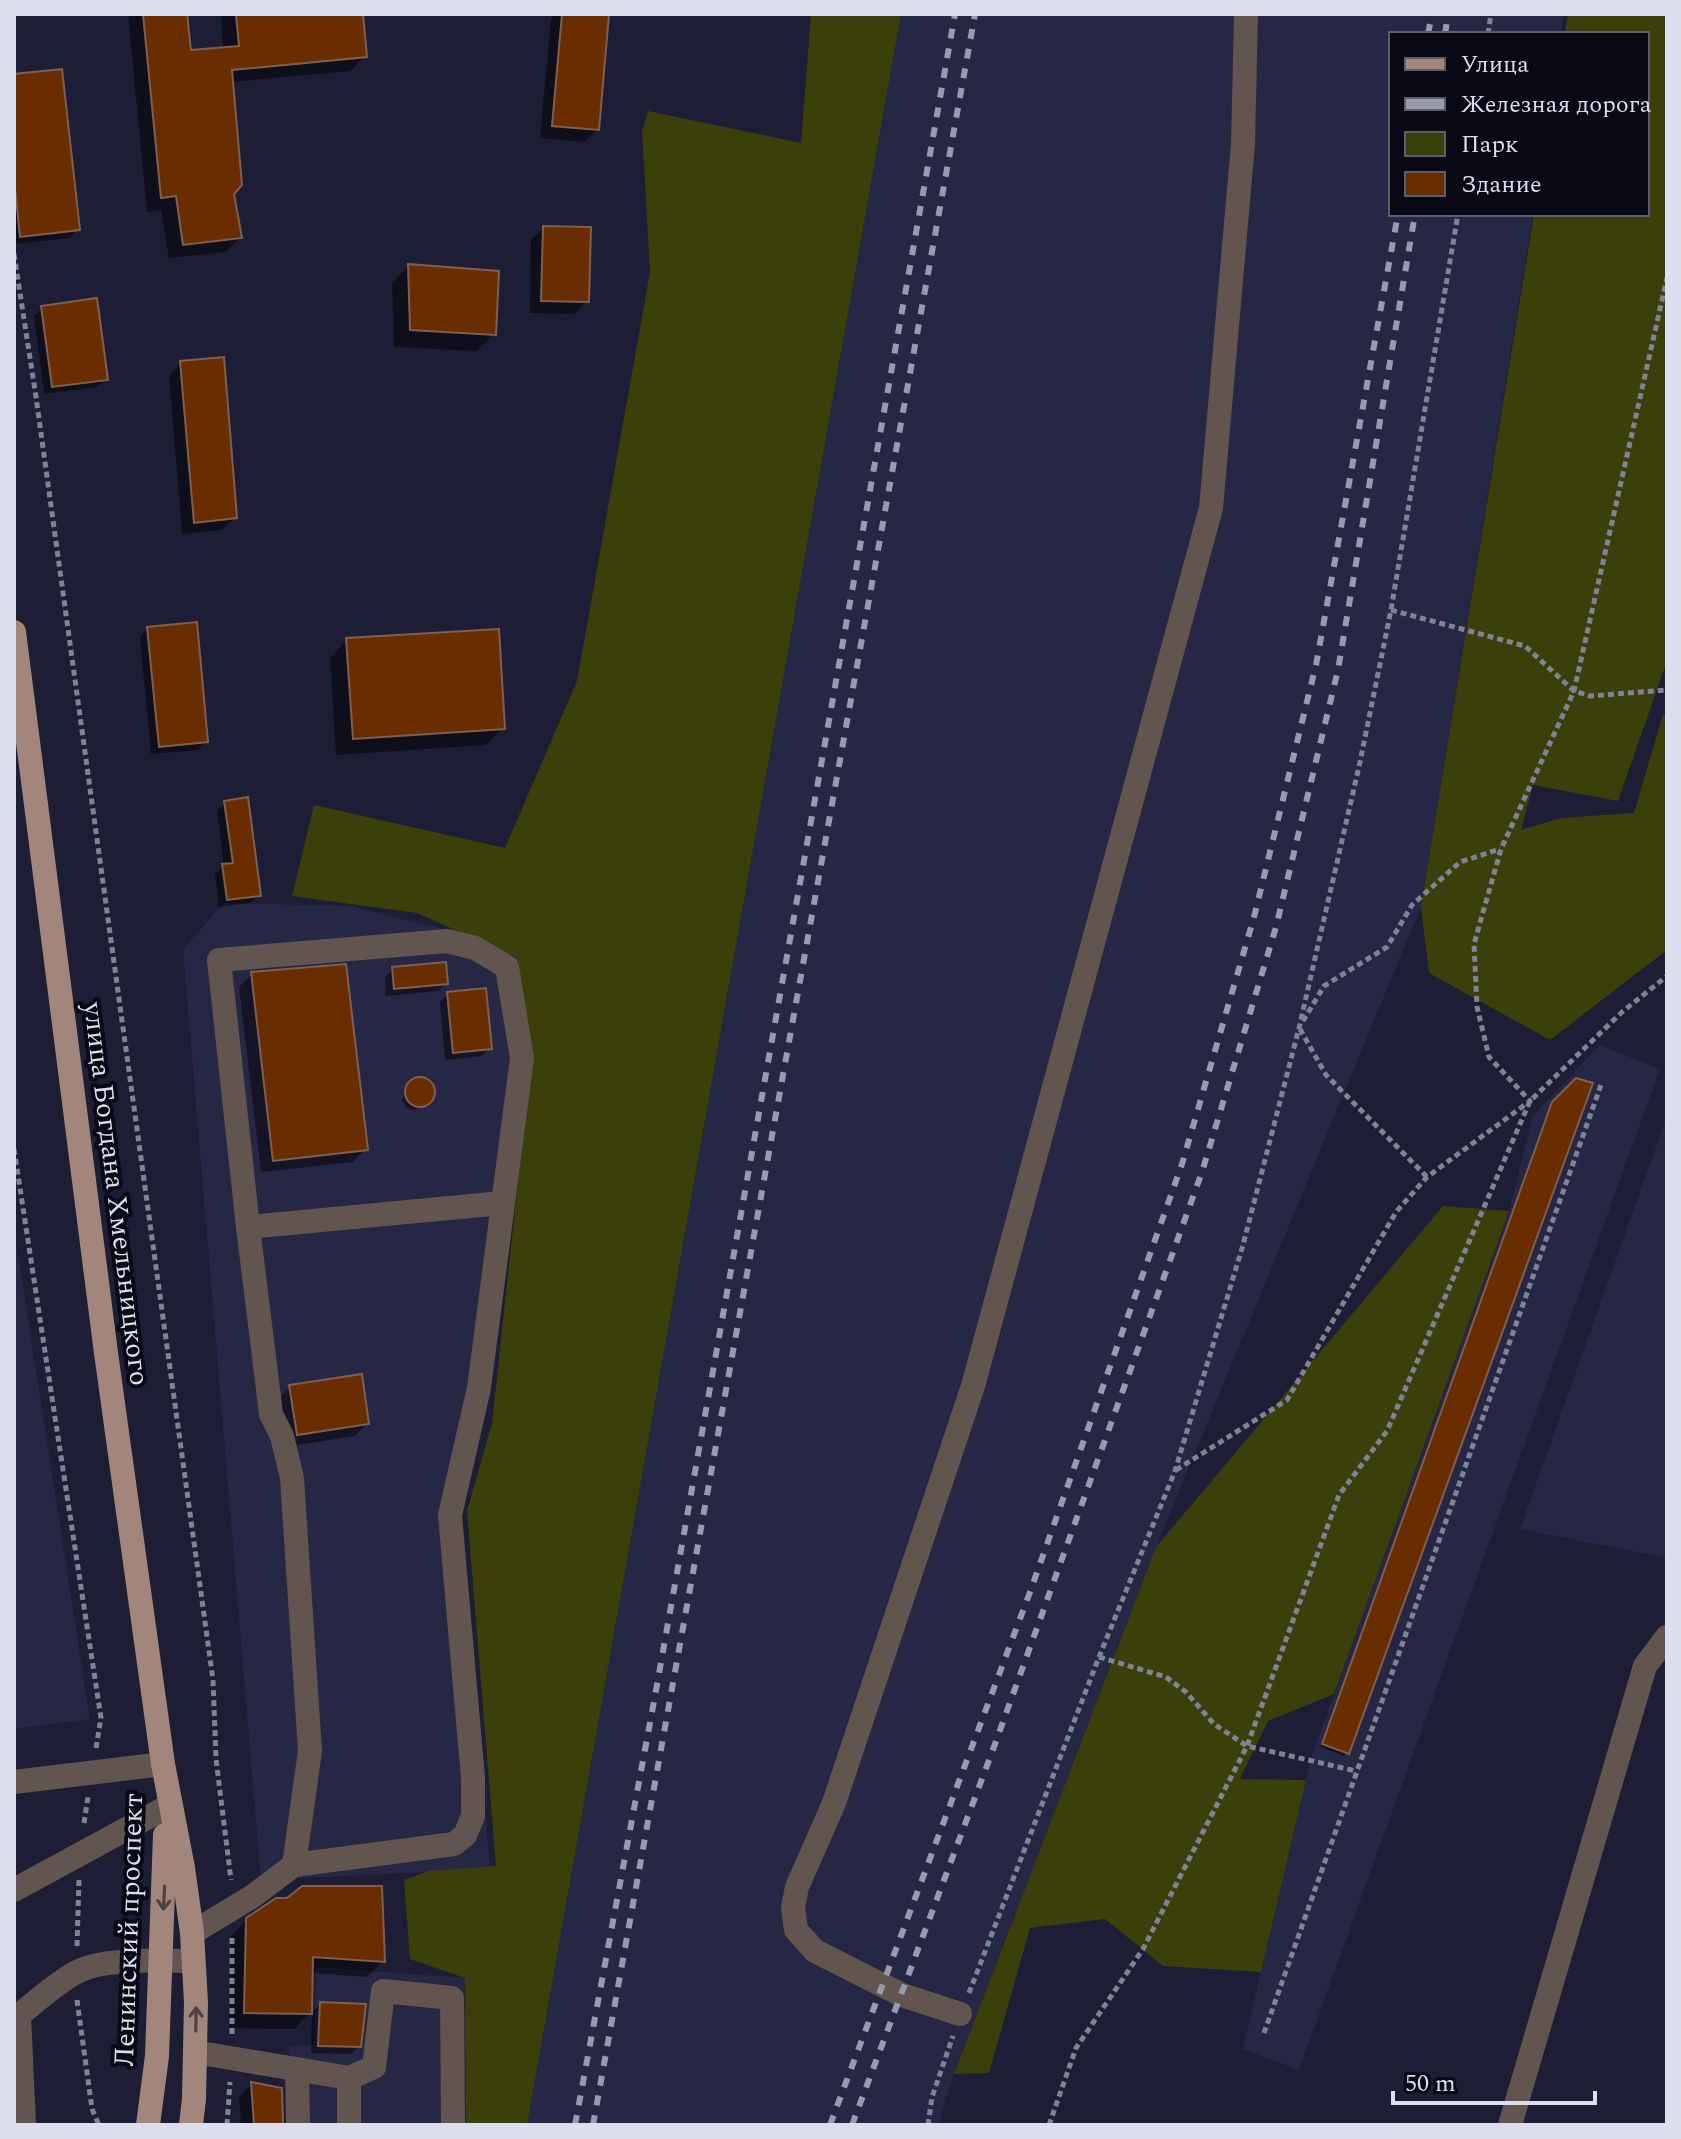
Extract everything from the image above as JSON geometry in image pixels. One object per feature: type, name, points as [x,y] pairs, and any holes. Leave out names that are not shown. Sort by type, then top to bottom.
[{"type":"main road","name":"улица Богдана Хмельницкого","points":[[14,632],[21,759],[163,1764]]},
{"type":"main road","name":"Ленинский проспект","points":[[148,2125],[157,2056],[161,1961],[165,1808],[163,1764]]},
{"type":"main road","name":"Ленинский проспект","points":[[163,1764],[192,1933],[196,2002],[191,2125]]},
{"type":"street","points":[[960,2014],[902,1995],[815,1951],[796,1930],[793,1907],[797,1887],[834,1803],[973,1386],[1211,508],[1243,144],[1246,14]]},
{"type":"street","points":[[192,1933],[253,1896],[294,1865],[454,1844],[465,1835],[473,1816],[469,1727],[450,1515],[479,1388],[522,1058],[507,967],[475,948],[447,941],[219,960],[271,1414],[282,1436],[292,1478],[310,1751],[294,1865]]},
{"type":"street","points":[[248,1227],[502,1203]]},
{"type":"street","points":[[1510,2125],[1645,1666],[1667,1637]]},
{"type":"street","points":[[14,1782],[163,1764]]},
{"type":"street","points":[[14,1890],[165,1808]]},
{"type":"street","points":[[24,2125],[16,2015],[76,1972],[110,1964],[193,1961]]},
{"type":"street","points":[[195,2052],[349,2078],[374,2067],[383,1991],[452,1998],[453,2125]]},
{"type":"street","points":[[297,2069],[298,2125]]},
{"type":"street","points":[[349,2078],[349,2125]]},
{"type":"path","points":[[928,2125],[932,2097],[960,2014],[1175,1471],[1243,1245],[1299,1028],[1360,762],[1391,610],[1458,216]]},
{"type":"path","points":[[14,254],[213,1680],[216,1759],[232,1909],[232,2058],[227,2125]]},
{"type":"path","points":[[1530,1101],[1489,1057],[1477,1007],[1474,944],[1501,849],[1574,691],[1667,278]]},
{"type":"path","points":[[1391,610],[1525,646],[1574,691],[1590,696],[1667,690]]},
{"type":"path","points":[[1299,1028],[1324,986],[1387,947],[1412,905],[1460,862],[1501,849]]},
{"type":"path","points":[[1175,1471],[1287,1400],[1396,1212],[1427,1177],[1530,1101],[1622,1012],[1667,976]]},
{"type":"path","points":[[1299,1028],[1326,1075],[1427,1177]]},
{"type":"path","points":[[1264,2033],[1601,1085]]},
{"type":"path","points":[[1049,2125],[1076,2048],[1143,1949],[1247,1746],[1339,1495],[1387,1431],[1530,1101]]},
{"type":"path","points":[[14,1149],[101,1718],[80,1853],[75,1991],[90,2094],[99,2125]]},
{"type":"path","points":[[1099,1657],[1166,1677],[1186,1692],[1214,1724],[1247,1746],[1356,1771]]},
{"type":"shaded area","points":[[901,14],[1563,14],[1561,32],[1389,32],[1389,216],[1533,216],[1421,907],[1156,1547],[954,2074],[938,2125],[527,2125]]},
{"type":"shaded area","points":[[224,903],[350,906],[446,930],[511,961],[529,1056],[460,1520],[490,1869],[261,1880],[183,949]]},
{"type":"shaded area","points":[[1600,1045],[1660,1069],[1299,2070],[1243,2049],[1311,1758],[1509,1211],[1532,1117]]},
{"type":"shaded area","points":[[1667,1116],[1667,1558],[1520,1529]]},
{"type":"shaded area","points":[[14,1229],[90,1719],[14,1729]]},
{"type":"shaded area","points":[[316,1967],[465,1978],[466,2125],[292,2125],[289,2046],[314,2045]]},
{"type":"green space","points":[[811,14],[901,14],[527,2125],[466,2125],[465,1978],[410,1959],[404,1880],[428,1871],[496,1866],[467,1511],[492,1423],[532,1053],[515,957],[417,913],[292,896],[314,805],[505,848],[577,681],[650,272],[642,132],[648,111],[801,143]]},
{"type":"green space","points":[[1568,14],[1667,14],[1667,661],[1618,801],[1533,785],[1521,830],[1561,818],[1634,813],[1663,714],[1667,714],[1667,950],[1550,1040],[1429,973],[1421,907],[1534,216],[1649,216],[1649,32],[1565,32]]},
{"type":"green space","points":[[1443,1206],[1509,1211],[1334,1694],[1268,1721],[1240,1779],[1306,1780],[1261,1972],[1163,1966],[1105,1919],[1030,1928],[989,2073],[954,2074],[1156,1547]]},
{"type":"building","points":[[143,14],[187,14],[191,50],[239,46],[236,14],[363,14],[367,57],[232,70],[242,185],[234,194],[242,238],[183,245],[176,196],[161,198]]},
{"type":"building","points":[[562,14],[609,14],[599,130],[552,126]]},
{"type":"building","points":[[62,69],[80,230],[20,237],[14,178],[14,74]]},
{"type":"building","points":[[543,226],[591,227],[589,302],[541,301]]},
{"type":"building","points":[[408,264],[499,271],[496,335],[410,330]]},
{"type":"building","points":[[97,298],[108,380],[52,387],[41,306]]},
{"type":"building","points":[[224,357],[237,518],[194,523],[180,361]]},
{"type":"building","points":[[197,622],[208,742],[159,747],[147,627]]},
{"type":"building","points":[[499,629],[505,729],[353,739],[346,638]]},
{"type":"building","points":[[248,797],[261,896],[227,900],[222,864],[233,863],[224,801]]},
{"type":"building","points":[[446,962],[448,984],[394,989],[392,967]]},
{"type":"building","points":[[346,964],[368,1150],[273,1161],[251,972]]},
{"type":"building","points":[[486,988],[492,1049],[453,1053],[447,992]]},
{"type":"building","points":[[420,1077],[431,1081],[435,1092],[431,1103],[420,1107],[409,1103],[405,1092],[409,1081]]},
{"type":"building","points":[[1576,1078],[1593,1083],[1349,1754],[1322,1744],[1552,1102]]},
{"type":"building","points":[[362,1374],[369,1424],[297,1435],[289,1385]]},
{"type":"building","points":[[302,1886],[382,1886],[385,1962],[313,1957],[312,2014],[244,2013],[246,1918],[276,1898],[287,1898]]},
{"type":"building","points":[[320,2002],[366,2004],[361,2047],[318,2046]]},
{"type":"building","points":[[251,2082],[282,2088],[283,2125],[254,2125]]},
{"type":"railway","points":[[575,2125],[655,1696],[955,14]]},
{"type":"railway","points":[[593,2125],[975,14]]},
{"type":"railway","points":[[1428,32],[1432,14]]},
{"type":"railway","points":[[1445,32],[1448,14]]},
{"type":"railway","points":[[830,2125],[1030,1592],[1182,1164],[1254,917],[1316,665],[1398,216]]},
{"type":"railway","points":[[852,2125],[991,1755],[1202,1172],[1276,927],[1338,670],[1415,216]]}]
